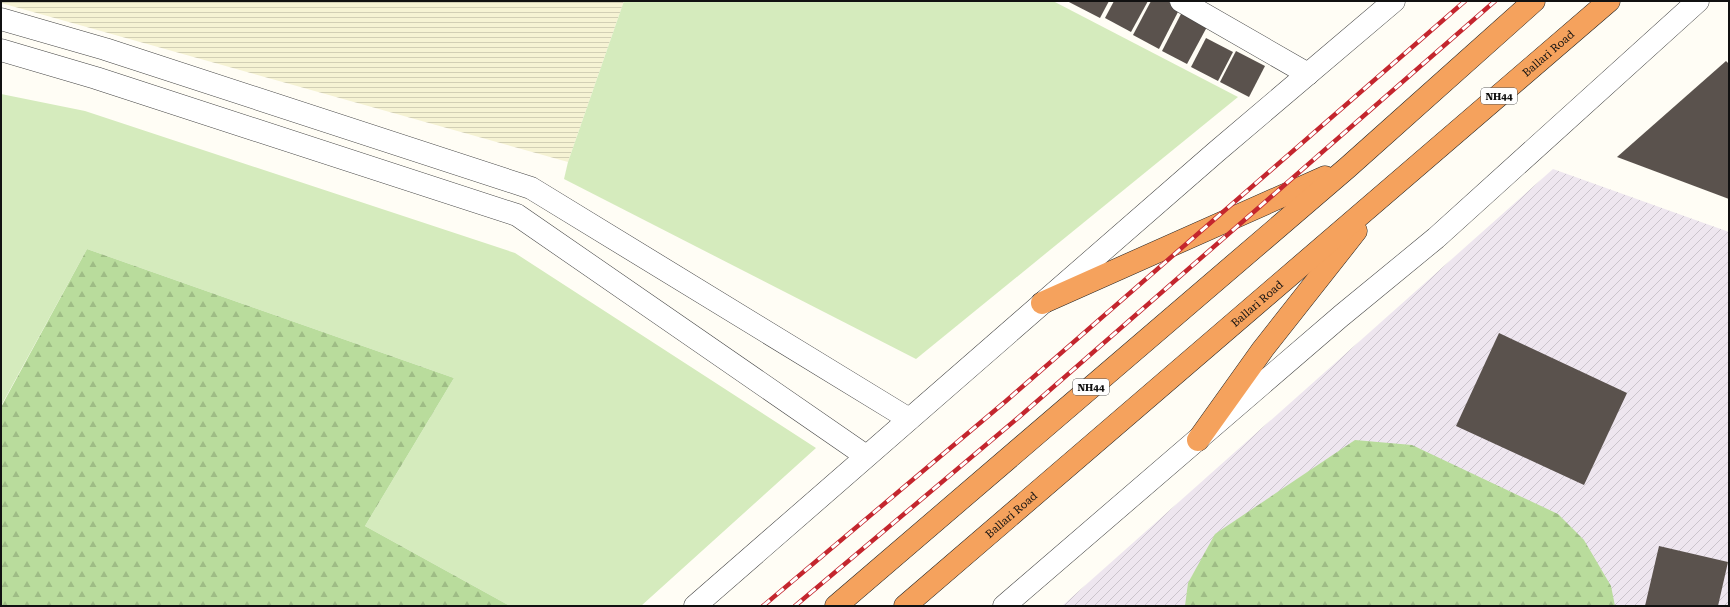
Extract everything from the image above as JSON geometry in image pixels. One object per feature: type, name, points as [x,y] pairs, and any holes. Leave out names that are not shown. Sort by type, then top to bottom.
[{"type":"highway","name":"NH44","points":[[836,606],[1347,168],[1534,1]]},
{"type":"highway","name":"Ballari Road","points":[[905,606],[1609,1]]},
{"type":"highway","points":[[1042,303],[1347,168]]},
{"type":"highway","points":[[1198,440],[1263,349],[1388,191]]},
{"type":"street","points":[[1181,1],[1308,74]]},
{"type":"street","points":[[695,606],[1042,303],[1394,1]]},
{"type":"street","points":[[1004,606],[1341,316],[1436,238],[1698,1]]},
{"type":"street","points":[[1,19],[112,51],[524,186],[909,419]]},
{"type":"street","points":[[1,50],[104,80],[517,215],[866,456]]},
{"type":"street","points":[[522,219],[536,192]]},
{"type":"shaded area","points":[[1,1],[624,1],[568,162],[1,3]]},
{"type":"shaded area","points":[[1553,169],[1729,232],[1729,606],[1062,606]]},
{"type":"green space","points":[[624,1],[1053,1],[1238,97],[916,359],[564,179],[568,162]]},
{"type":"green space","points":[[1,94],[85,111],[515,253],[816,448],[641,606],[510,606],[365,526],[454,378],[87,249],[1,406]]},
{"type":"green space","points":[[87,249],[454,378],[365,526],[510,606],[1,606],[1,407]]},
{"type":"green space","points":[[1355,440],[1412,445],[1558,514],[1584,540],[1611,586],[1615,606],[1185,606],[1188,583],[1215,534]]},
{"type":"building","points":[[1067,1],[1109,1],[1100,18]]},
{"type":"building","points":[[1114,1],[1148,1],[1131,32],[1105,18]]},
{"type":"building","points":[[1151,1],[1167,1],[1180,8],[1159,49],[1133,35]]},
{"type":"building","points":[[1182,12],[1208,25],[1187,64],[1162,51]]},
{"type":"building","points":[[1206,38],[1233,52],[1218,81],[1191,67]]},
{"type":"building","points":[[1236,51],[1265,66],[1249,97],[1220,82]]},
{"type":"building","points":[[1726,61],[1729,64],[1729,199],[1617,157]]},
{"type":"building","points":[[1499,333],[1627,393],[1584,485],[1456,426]]},
{"type":"building","points":[[1659,546],[1728,562],[1718,606],[1645,606]]},
{"type":"railway","points":[[763,606],[1006,401],[1465,1]]},
{"type":"railway","points":[[795,606],[1019,417],[1495,1]]}]
